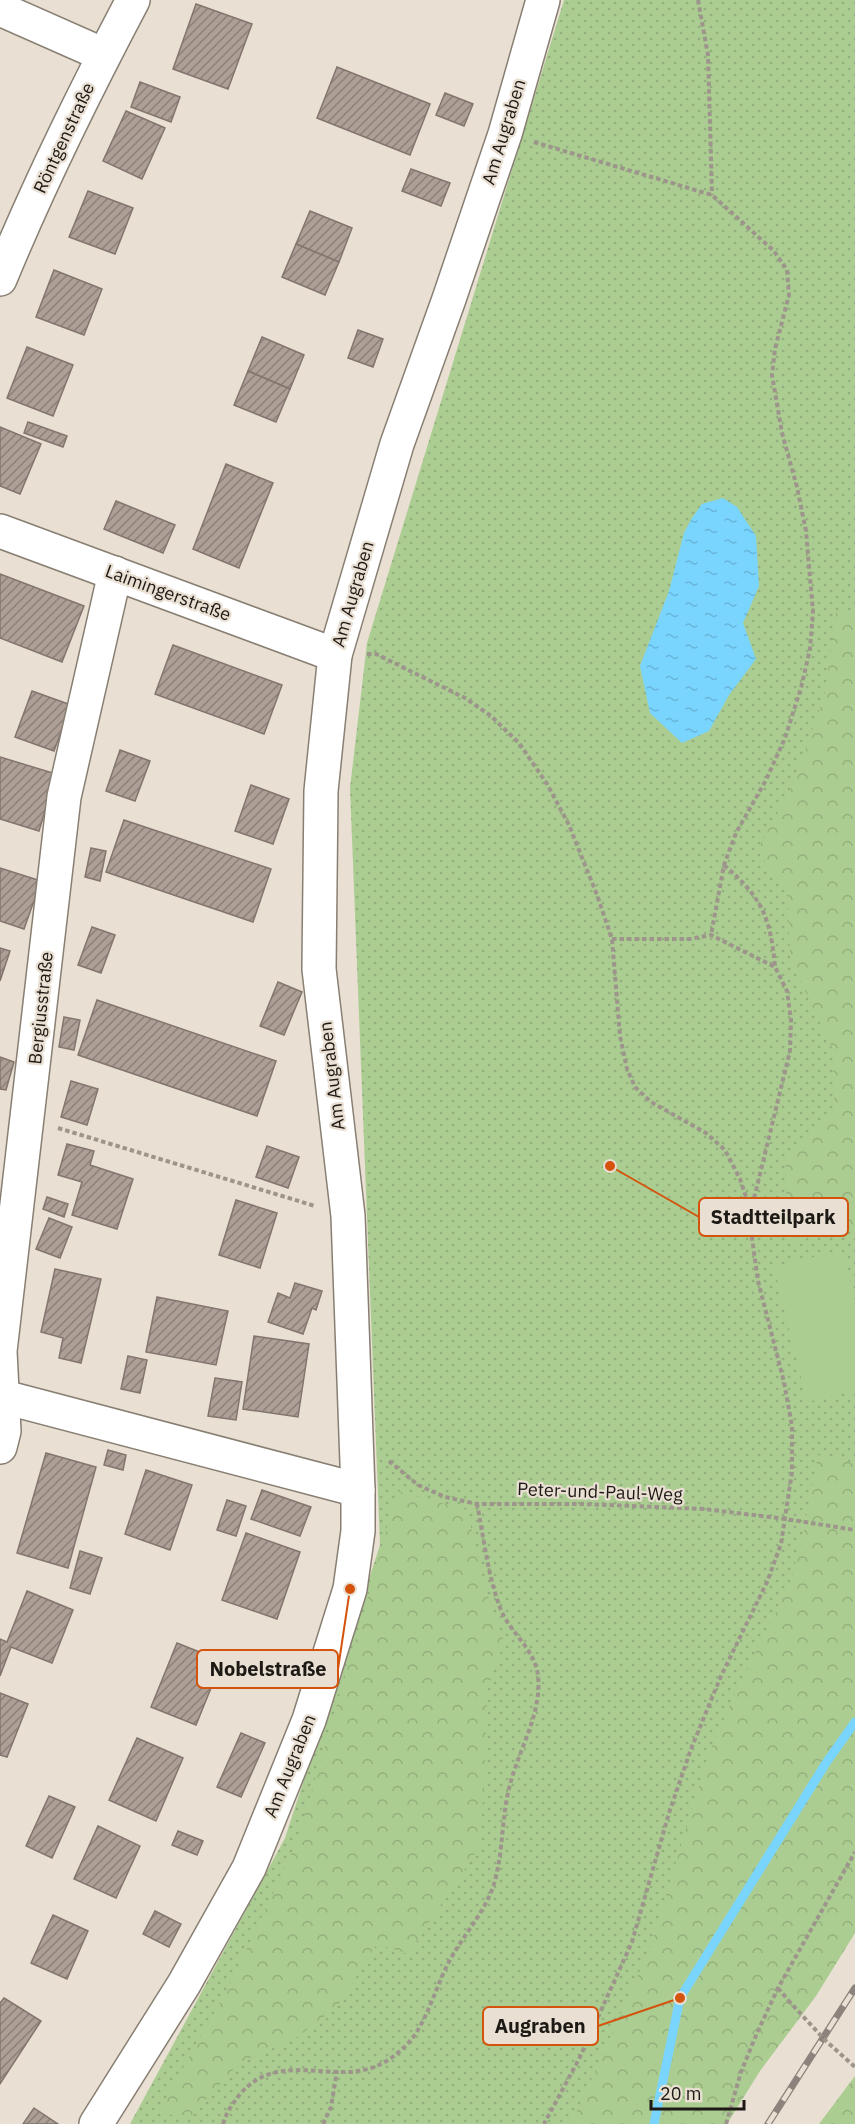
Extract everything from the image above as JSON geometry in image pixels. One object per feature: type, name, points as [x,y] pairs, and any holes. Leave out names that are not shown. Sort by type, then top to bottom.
[{"type":"street","name":"Röntgenstraße","points":[[0,279],[16,240],[104,55],[133,0]]},
{"type":"street","name":"Am Augraben","points":[[96,2124],[184,1983],[254,1857],[309,1720],[350,1589],[358,1531],[358,1490],[348,1216],[319,969],[321,791],[335,655],[397,444],[450,299],[505,134],[543,0]]},
{"type":"street","points":[[0,9],[104,55]]},
{"type":"street","name":"Laimingerstraße","points":[[0,531],[335,655]]},
{"type":"street","name":"Bergiusstraße","points":[[0,1447],[4,1431],[0,1396],[0,1351],[64,797],[115,573]]},
{"type":"street","points":[[0,1396],[358,1490]]},
{"type":"path","points":[[698,0],[708,55],[712,195]]},
{"type":"path","points":[[505,134],[712,195],[774,251],[787,270],[789,295],[775,349],[772,375],[780,424],[806,531],[813,612],[810,650],[785,738],[766,780],[736,833],[724,865],[711,935]]},
{"type":"path","points":[[335,655],[376,654],[465,698],[491,716],[519,743],[547,784],[569,825],[612,939],[620,1036],[627,1069],[635,1087],[651,1102],[706,1133],[725,1150],[741,1179],[751,1212],[758,1281],[784,1382],[792,1426],[792,1472],[781,1544],[767,1582],[721,1676],[691,1749],[669,1813],[632,1942],[579,2059],[544,2124]]},
{"type":"path","points":[[724,865],[745,883],[761,906],[772,934],[775,967],[787,991],[791,1020],[790,1051],[751,1212]]},
{"type":"path","points":[[612,939],[690,939],[711,935],[775,967]]},
{"type":"path","points":[[29,1112],[52,1127],[348,1216]]},
{"type":"path","name":"Peter-und-Paul-Weg","points":[[357,1449],[383,1456],[418,1485],[444,1497],[477,1504],[646,1505],[704,1509],[855,1530]]},
{"type":"path","points":[[223,2124],[233,2103],[244,2090],[259,2079],[278,2072],[298,2069],[358,2071],[378,2065],[397,2054],[413,2036],[450,1959],[482,1910],[493,1887],[500,1861],[505,1805],[511,1778],[531,1722],[538,1678],[535,1662],[527,1647],[507,1623],[500,1608],[489,1569],[477,1504]]},
{"type":"path","points":[[726,2124],[741,2072],[778,1988],[855,1852]]},
{"type":"path","points":[[778,1988],[825,2040],[855,2067]]},
{"type":"path","points":[[323,2124],[331,2107],[337,2071]]},
{"type":"green space","points":[[564,0],[855,0],[855,1810],[683,2124],[130,2124],[285,1838],[380,1545],[350,788],[367,643]]},
{"type":"green space","points":[[855,610],[855,1230],[788,1242],[785,1156],[834,1114],[833,1050],[790,959],[788,897],[757,850],[792,787],[824,697],[836,611]]},
{"type":"green space","points":[[842,1250],[855,1301],[855,1390],[807,1402],[774,1267]]},
{"type":"green space","points":[[818,1455],[855,1463],[855,1933],[816,1996],[760,2071],[727,2124],[570,2124],[650,1948],[709,1753],[740,1682],[789,1586],[803,1535]]},
{"type":"green space","points":[[397,1491],[467,1510],[486,1591],[504,1642],[487,1692],[485,1774],[479,1848],[408,1954],[377,1944],[337,2007],[296,2038],[239,2063],[187,2121],[159,2110],[228,1988],[296,1844]]},
{"type":"green space","points":[[855,2076],[855,2124],[819,2124]]},
{"type":"water","points":[[723,498],[737,507],[756,536],[759,586],[743,623],[756,659],[729,695],[709,731],[682,743],[650,713],[640,666],[669,591],[684,533],[702,504]]},
{"type":"building","points":[[196,4],[252,24],[228,89],[173,69]]},
{"type":"building","points":[[337,67],[430,104],[410,155],[317,118]]},
{"type":"building","points":[[140,82],[180,97],[171,122],[131,107]]},
{"type":"building","points":[[445,93],[473,104],[464,126],[436,115]]},
{"type":"building","points":[[126,111],[165,128],[142,179],[103,161]]},
{"type":"building","points":[[411,169],[450,183],[441,206],[402,191]]},
{"type":"building","points":[[88,191],[133,208],[115,254],[69,237]]},
{"type":"building","points":[[310,211],[352,228],[339,262],[296,244]]},
{"type":"building","points":[[296,244],[339,262],[325,295],[282,277]]},
{"type":"building","points":[[54,270],[102,289],[84,335],[36,317]]},
{"type":"building","points":[[358,330],[383,339],[373,367],[348,358]]},
{"type":"building","points":[[262,337],[304,355],[290,389],[248,371]]},
{"type":"building","points":[[27,347],[73,365],[53,416],[7,398]]},
{"type":"building","points":[[248,371],[290,389],[276,422],[234,405]]},
{"type":"building","points":[[28,422],[67,436],[63,447],[24,433]]},
{"type":"building","points":[[0,427],[41,444],[20,494],[0,486]]},
{"type":"building","points":[[226,464],[273,483],[239,568],[193,549]]},
{"type":"building","points":[[116,501],[175,525],[163,553],[104,529]]},
{"type":"building","points":[[0,574],[84,606],[62,662],[0,638]]},
{"type":"building","points":[[173,645],[282,685],[264,734],[155,694]]},
{"type":"building","points":[[32,691],[71,705],[54,751],[15,737]]},
{"type":"building","points":[[120,750],[150,761],[135,801],[106,791]]},
{"type":"building","points":[[0,757],[56,774],[39,831],[0,819]]},
{"type":"building","points":[[251,785],[289,799],[273,844],[235,831]]},
{"type":"building","points":[[124,820],[271,869],[253,922],[106,872]]},
{"type":"building","points":[[91,848],[106,851],[100,881],[85,877]]},
{"type":"building","points":[[0,868],[41,881],[24,929],[0,921]]},
{"type":"building","points":[[92,927],[115,935],[101,973],[78,965]]},
{"type":"building","points":[[0,948],[10,951],[0,981]]},
{"type":"building","points":[[278,982],[302,992],[284,1035],[260,1026]]},
{"type":"building","points":[[97,1000],[276,1061],[257,1116],[78,1055]]},
{"type":"building","points":[[64,1017],[80,1020],[74,1050],[59,1047]]},
{"type":"building","points":[[0,1057],[14,1062],[6,1090],[0,1089]]},
{"type":"building","points":[[71,1081],[98,1089],[87,1125],[61,1117]]},
{"type":"building","points":[[67,1144],[94,1151],[90,1165],[133,1179],[117,1229],[72,1215],[82,1182],[58,1175]]},
{"type":"building","points":[[267,1146],[299,1157],[288,1188],[256,1177]]},
{"type":"building","points":[[47,1197],[68,1204],[64,1217],[43,1209]]},
{"type":"building","points":[[236,1200],[277,1213],[260,1268],[219,1255]]},
{"type":"building","points":[[49,1218],[72,1227],[60,1258],[36,1249]]},
{"type":"building","points":[[55,1269],[101,1279],[81,1363],[59,1358],[63,1338],[41,1332]]},
{"type":"building","points":[[295,1283],[322,1291],[316,1310],[312,1308],[303,1334],[268,1322],[278,1293],[290,1298]]},
{"type":"building","points":[[157,1297],[228,1311],[216,1365],[146,1352]]},
{"type":"building","points":[[254,1336],[309,1344],[298,1417],[243,1409]]},
{"type":"building","points":[[128,1356],[147,1360],[140,1393],[121,1389]]},
{"type":"building","points":[[215,1378],[242,1382],[236,1420],[208,1416]]},
{"type":"building","points":[[108,1450],[126,1455],[123,1470],[104,1465]]},
{"type":"building","points":[[46,1453],[96,1467],[68,1568],[17,1553]]},
{"type":"building","points":[[146,1470],[192,1485],[170,1550],[125,1534]]},
{"type":"building","points":[[262,1490],[311,1507],[300,1536],[251,1519]]},
{"type":"building","points":[[227,1500],[246,1506],[236,1536],[217,1530]]},
{"type":"building","points":[[246,1533],[300,1552],[277,1619],[222,1600]]},
{"type":"building","points":[[80,1551],[102,1558],[90,1594],[70,1588]]},
{"type":"building","points":[[27,1591],[73,1610],[52,1663],[11,1647],[0,1676],[0,1639],[7,1642]]},
{"type":"building","points":[[177,1643],[222,1661],[196,1725],[151,1707]]},
{"type":"building","points":[[0,1693],[28,1704],[7,1757],[0,1755]]},
{"type":"building","points":[[241,1733],[265,1743],[241,1797],[217,1787]]},
{"type":"building","points":[[137,1738],[183,1758],[156,1821],[109,1800]]},
{"type":"building","points":[[49,1796],[75,1807],[52,1858],[26,1846]]},
{"type":"building","points":[[98,1826],[140,1846],[116,1898],[74,1879]]},
{"type":"building","points":[[178,1831],[203,1841],[197,1855],[172,1845]]},
{"type":"building","points":[[155,1911],[181,1924],[169,1947],[143,1934]]},
{"type":"building","points":[[53,1915],[88,1931],[67,1979],[31,1963]]},
{"type":"building","points":[[4,1998],[41,2021],[0,2084],[0,2003]]},
{"type":"building","points":[[34,2108],[58,2124],[23,2124]]},
{"type":"waterway","points":[[654,2124],[680,1998],[826,1763],[855,1722]]},
{"type":"railway","points":[[768,2124],[855,1988]]},
{"type":"place","name":"Stadtteilpark","points":[[610,1166]]},
{"type":"place","name":"Nobelstraße","points":[[350,1589]]},
{"type":"place","name":"Augraben","points":[[680,1998]]}]
